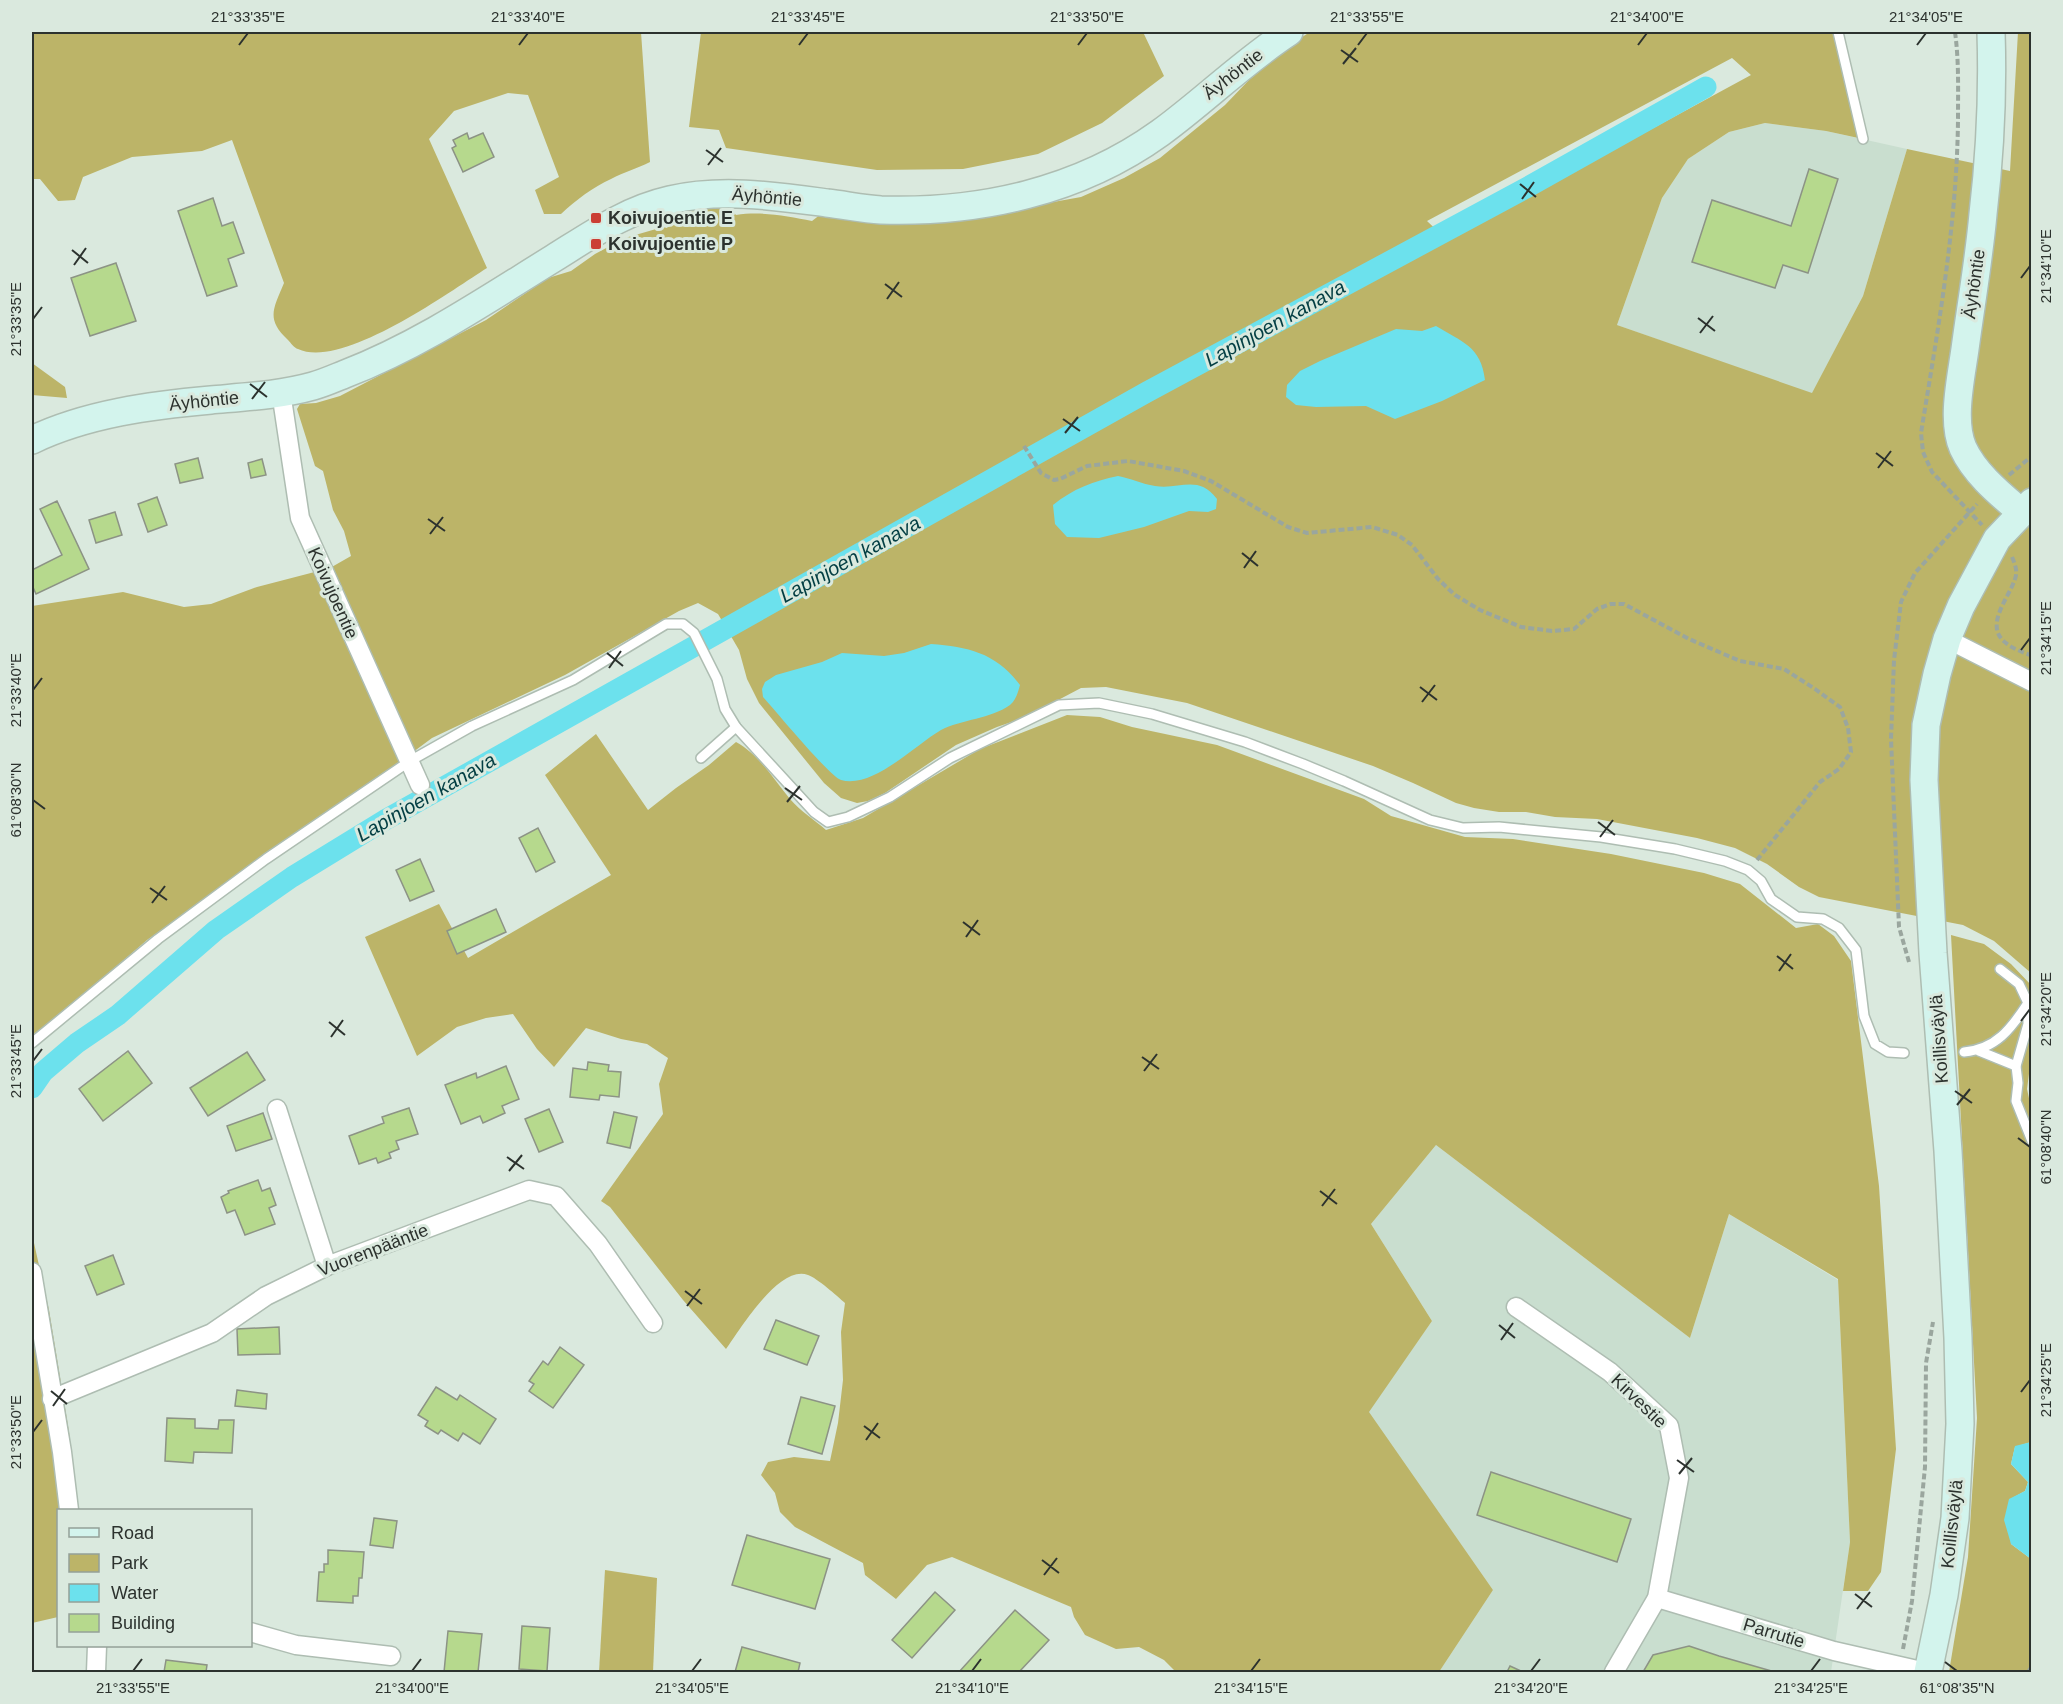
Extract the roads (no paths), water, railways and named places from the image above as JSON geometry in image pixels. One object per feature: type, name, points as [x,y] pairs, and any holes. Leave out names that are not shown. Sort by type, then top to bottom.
[{"type":"main road","name":"Äyhöntie","points":[[32,440],[45,433],[93,418],[149,407],[281,392],[313,386],[377,361],[461,317],[600,228],[637,210],[669,200],[701,194],[726,193],[825,202],[875,210],[923,211],[974,207],[1015,199],[1054,187],[1114,161],[1151,139],[1288,32]]},
{"type":"main road","name":"Äyhöntie","points":[[1991,32],[1990,111],[1983,213],[1960,387],[1958,428],[1963,448],[1975,467],[1994,488],[2026,507]]},
{"type":"main road","name":"Koillisväylä","points":[[1927,1672],[1944,1595],[1955,1518],[1960,1424],[1948,1151],[1933,953],[1924,780],[1926,725],[1947,639],[1961,606],[1996,539],[2026,507]]},
{"type":"street","name":"Koivujoentie","points":[[281,392],[300,518],[420,785]]},
{"type":"street","points":[[1947,639],[2031,682]]},
{"type":"street","points":[[276,1109],[327,1266]]},
{"type":"street","name":"Vuorenpääntie","points":[[52,1399],[212,1333],[266,1296],[327,1266],[529,1190],[556,1196],[598,1244],[653,1323]]},
{"type":"street","points":[[32,1272],[62,1452],[69,1509]]},
{"type":"street","name":"Kirvestie","points":[[1516,1307],[1610,1372],[1669,1426],[1679,1478],[1657,1598],[1614,1672]]},
{"type":"street","name":"Parrutie","points":[[1657,1598],[1834,1651],[1927,1672]]},
{"type":"street","points":[[252,1633],[296,1645],[391,1656]]},
{"type":"street","points":[[96,1672],[98,1647]]},
{"type":"lane","points":[[1838,32],[1863,139]]},
{"type":"lane","points":[[32,1043],[158,939],[266,859],[410,761],[472,726],[573,680],[666,624],[683,624],[694,633],[706,656],[717,679],[724,709],[736,727],[814,813],[828,822],[848,817],[890,797],[950,758],[1059,705],[1100,703],[1152,714],[1245,742],[1344,781],[1430,820],[1463,828],[1499,827],[1601,837],[1675,849],[1725,861],[1748,870],[1761,881],[1771,899],[1797,917],[1823,919],[1839,928],[1856,950],[1864,1016],[1875,1044],[1888,1052],[1904,1053]]},
{"type":"lane","points":[[701,758],[736,727]]},
{"type":"lane","points":[[2000,969],[2019,984],[2028,1003],[2028,1024],[2016,1066],[2018,1083],[2016,1101],[2031,1141]]},
{"type":"lane","points":[[1979,1051],[2002,1036],[2028,1003]]},
{"type":"lane","points":[[1964,1052],[1979,1051],[2016,1066]]},
{"type":"water","points":[[1436,326],[1462,341],[1475,352],[1483,369],[1485,380],[1442,401],[1395,419],[1366,406],[1296,405],[1286,397],[1287,385],[1300,371],[1320,361],[1396,329],[1422,331]]},
{"type":"water","points":[[1118,476],[1155,486],[1196,485],[1203,487],[1217,499],[1216,509],[1208,512],[1189,511],[1144,527],[1099,538],[1067,537],[1055,524],[1053,505],[1084,486]]},
{"type":"water","points":[[931,644],[970,650],[991,659],[1011,674],[1020,685],[1015,698],[1002,710],[941,730],[893,764],[866,778],[853,781],[841,780],[835,776],[763,697],[762,689],[765,682],[776,675],[822,662],[842,653],[884,656],[904,653]]},
{"type":"water","points":[[2032,1442],[2031,1559],[2011,1544],[2004,1520],[2009,1499],[2025,1491],[2028,1482],[2011,1464],[2015,1446]]},
{"type":"waterway","name":"Lapinjoen kanava","points":[[32,1088],[43,1072],[77,1043],[118,1015],[216,930],[292,877],[385,820],[1147,392],[1526,188],[1706,87]]},
{"type":"place","name":"Koivujoentie E","points":[[596,218]]},
{"type":"place","name":"Koivujoentie P","points":[[596,244]]}]
